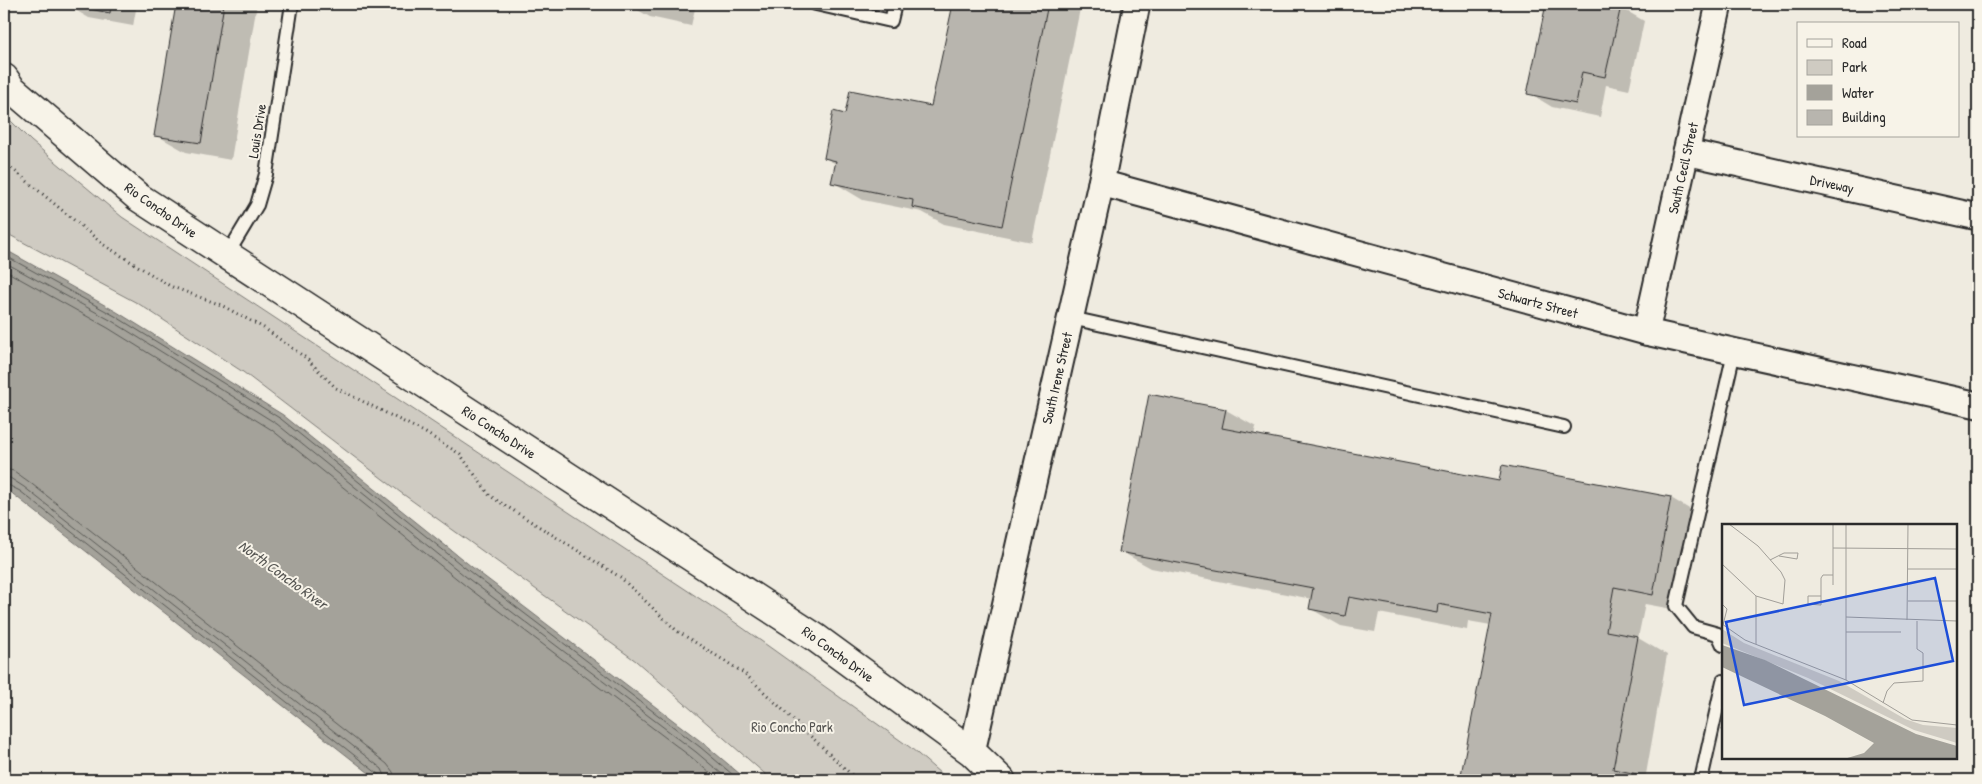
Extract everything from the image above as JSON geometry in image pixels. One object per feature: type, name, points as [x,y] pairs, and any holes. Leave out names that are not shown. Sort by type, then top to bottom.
[{"type":"street","name":"South Irene Street","points":[[972,752],[1102,183],[1137,4]]},
{"type":"street","name":"South Cecil Street","points":[[1646,332],[1719,4]]},
{"type":"street","name":"Rio Concho Drive","points":[[4,78],[11,88],[138,197],[816,638],[972,752],[1001,780]]},
{"type":"street","name":"Driveway","points":[[1686,152],[1978,217]]},
{"type":"street","name":"Schwartz Street","points":[[1102,183],[1646,332],[1978,405]]},
{"type":"lane","name":"Louis Drive","points":[[227,255],[257,205],[266,174],[292,4]]},
{"type":"lane","points":[[816,4],[891,21],[895,4]]},
{"type":"lane","points":[[1071,318],[1564,427]]},
{"type":"lane","points":[[1722,643],[1718,634],[1693,627],[1676,606],[1734,352]]},
{"type":"lane","points":[[1701,780],[1722,686]]},
{"type":"path","points":[[4,162],[104,245],[170,286],[221,305],[264,328],[306,358],[336,388],[424,432],[460,454],[490,496],[620,577],[678,631],[744,673],[857,780]]},
{"type":"green space","name":"Rio Concho Park","points":[[4,114],[31,141],[122,217],[726,616],[911,748],[948,780],[772,780],[636,661],[400,492],[243,372],[139,304],[4,232]]},
{"type":"water","name":"North Concho River","points":[[4,249],[117,312],[283,415],[477,571],[703,743],[747,780],[378,780],[4,487]]},
{"type":"building","points":[[64,4],[111,4],[110,13]]},
{"type":"building","points":[[176,4],[224,4],[201,143],[154,136]]},
{"type":"building","points":[[634,4],[662,4],[661,9]]},
{"type":"building","points":[[953,4],[1048,4],[1002,226],[912,207],[913,200],[831,183],[836,161],[824,158],[833,111],[845,114],[850,90],[931,106]]},
{"type":"building","points":[[1546,4],[1610,4],[1621,6],[1605,77],[1582,72],[1576,104],[1527,94]]},
{"type":"building","points":[[1149,394],[1226,409],[1222,428],[1499,481],[1502,465],[1671,497],[1653,595],[1614,587],[1606,631],[1638,637],[1613,769],[1637,774],[1635,780],[1460,780],[1492,614],[1438,604],[1437,613],[1349,597],[1345,616],[1309,609],[1313,588],[1119,552]]}]
